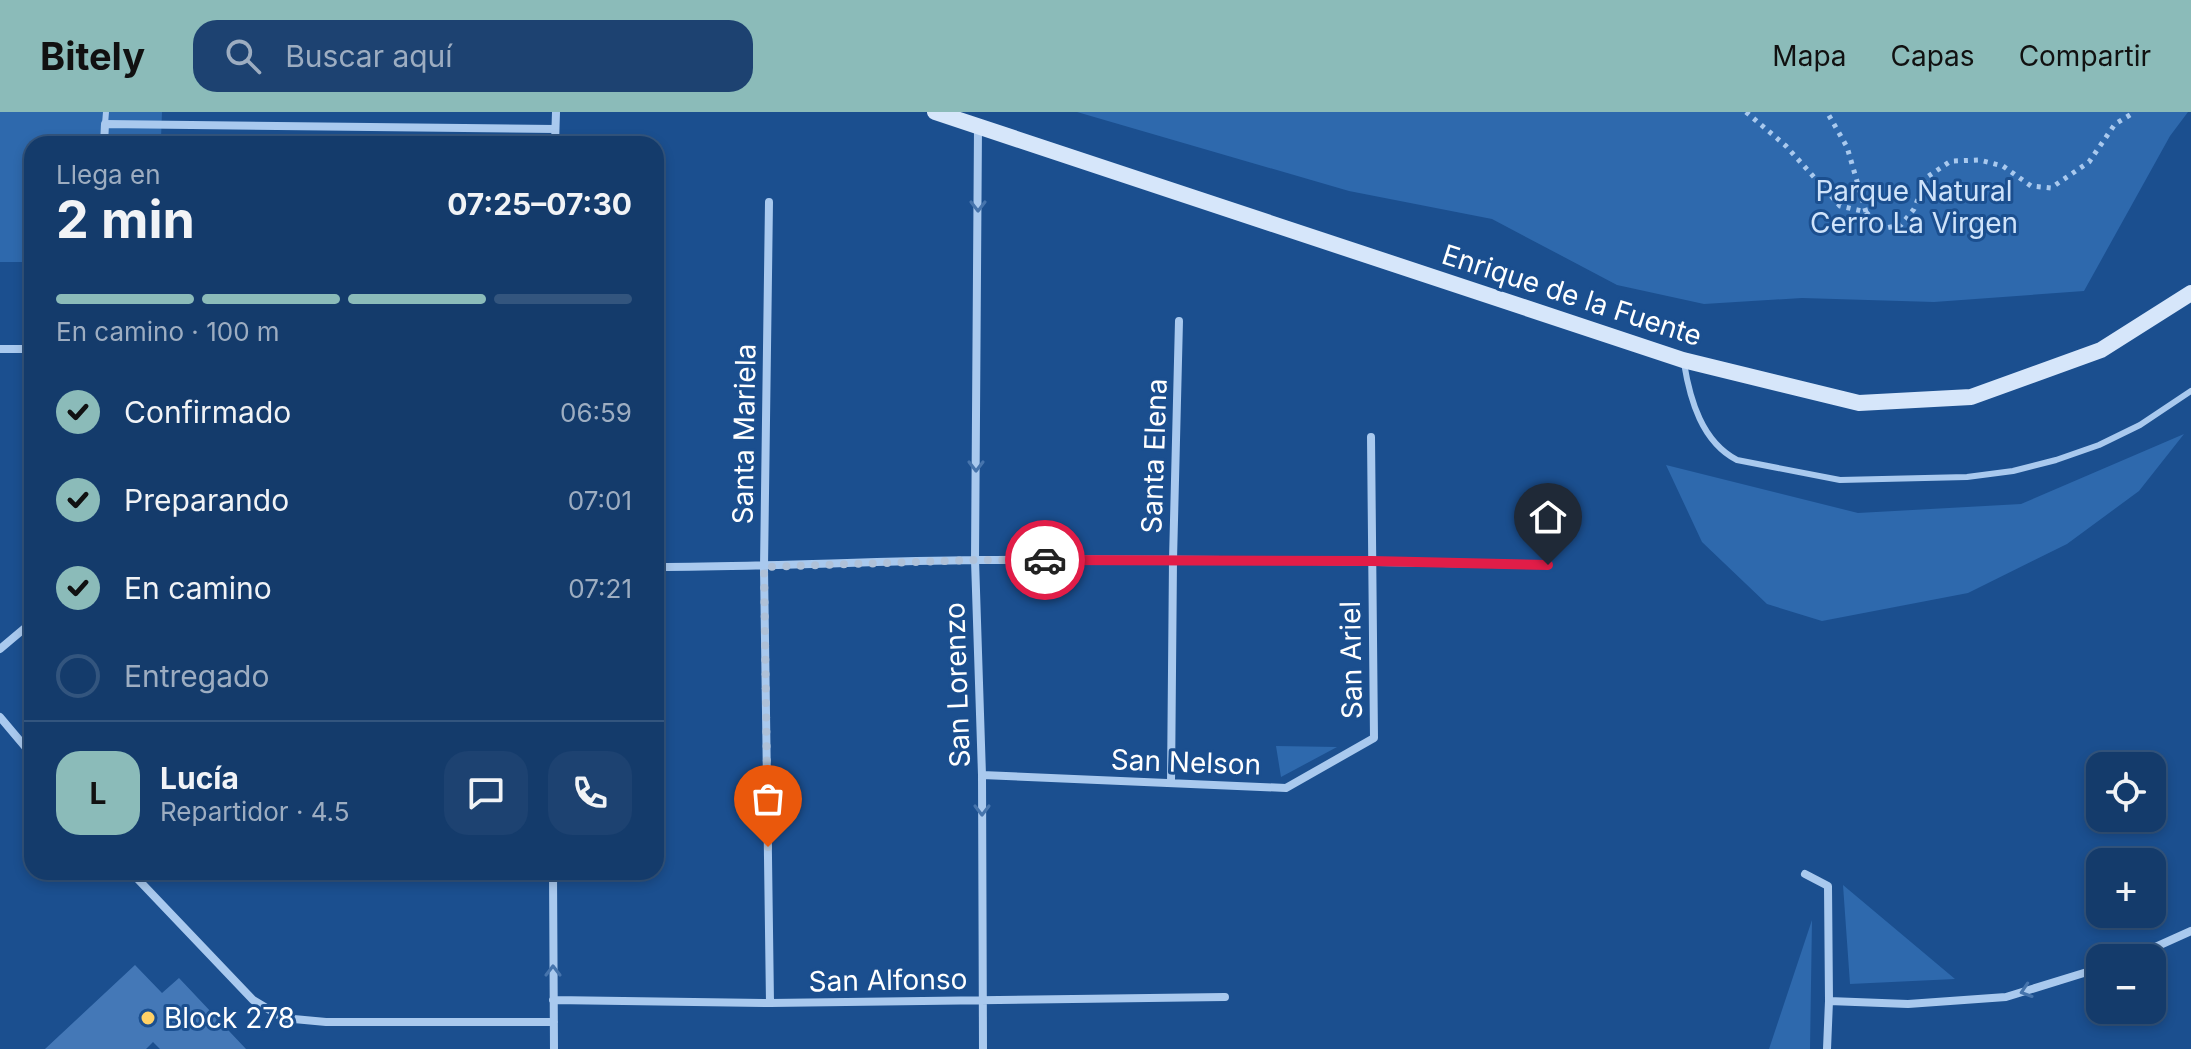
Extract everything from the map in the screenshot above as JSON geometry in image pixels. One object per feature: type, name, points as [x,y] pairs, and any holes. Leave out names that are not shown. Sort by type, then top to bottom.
[{"type":"main road","name":"Enrique de la Fuente","points":[[935,112],[1683,360],[1859,403],[1971,397],[2101,350],[2191,293]]},
{"type":"street","points":[[555,136],[556,112]]},
{"type":"street","points":[[104,136],[105,124],[555,129]]},
{"type":"street","name":"San Lorenzo","points":[[978,128],[975,560],[982,775],[983,1049]]},
{"type":"street","name":"Santa Mariela","points":[[769,202],[764,567],[770,1003]]},
{"type":"street","name":"Santa Elena","points":[[1171,783],[1179,321]]},
{"type":"street","points":[[0,349],[24,349]]},
{"type":"street","name":"San Ariel","points":[[1371,437],[1374,738]]},
{"type":"street","points":[[664,567],[975,560],[1372,561],[1548,565]]},
{"type":"street","points":[[0,649],[24,629]]},
{"type":"street","points":[[0,717],[24,746]]},
{"type":"street","name":"San Nelson","points":[[982,775],[1286,788],[1374,738]]},
{"type":"street","points":[[1805,874],[1828,886],[1827,1049]]},
{"type":"street","points":[[141,880],[253,1000],[283,1018],[326,1022],[554,1022]]},
{"type":"street","points":[[553,880],[554,1049]]},
{"type":"street","points":[[2162,944],[2191,931]]},
{"type":"street","points":[[1829,1001],[1908,1004],[2006,997],[2086,972]]},
{"type":"street","name":"San Alfonso","points":[[553,1000],[770,1003],[1225,997]]},
{"type":"lane","points":[[105,124],[106,112]]},
{"type":"lane","points":[[1683,360],[1688,391],[1713,443],[1725,454],[1737,460],[1840,480],[1967,477],[2013,471],[2099,445],[2140,425],[2191,391]]},
{"type":"path","points":[[1746,112],[1786,146],[1840,206],[1866,212]]},
{"type":"path","points":[[1827,112],[1847,147],[1866,212],[1881,229],[1901,225],[1914,209],[1927,177],[1951,161],[1979,160],[2003,166],[2031,186],[2051,188],[2089,162],[2115,124],[2135,112]]},
{"type":"green space","points":[[0,112],[162,112],[161,136],[24,136],[24,262],[0,262]]},
{"type":"green space","name":"Parque Natural Cerro La Virgen","points":[[1077,112],[2188,112],[2170,136],[2084,291],[1934,302],[1802,298],[1704,304],[1617,285],[1492,219],[1349,191]]},
{"type":"green space","points":[[2184,434],[2139,491],[2067,544],[1968,593],[1822,621],[1767,604],[1702,542],[1666,465],[1858,513],[2021,504]]},
{"type":"green space","points":[[1276,746],[1337,747],[1281,777]]},
{"type":"green space","points":[[1843,885],[1955,979],[1850,984]]},
{"type":"green space","points":[[1812,920],[1810,1049],[1769,1049]]},
{"type":"building","name":"Block 278","points":[[135,965],[162,993],[179,978],[246,1049],[160,1049],[153,1042],[146,1049],[45,1049]]},
{"type":"way so far","points":[[768,847],[764,567],[1045,560]]},
{"type":"place","name":"Block 278","points":[[148,1018]]},
{"type":"route","points":[[1045,560],[1548,565]]}]
